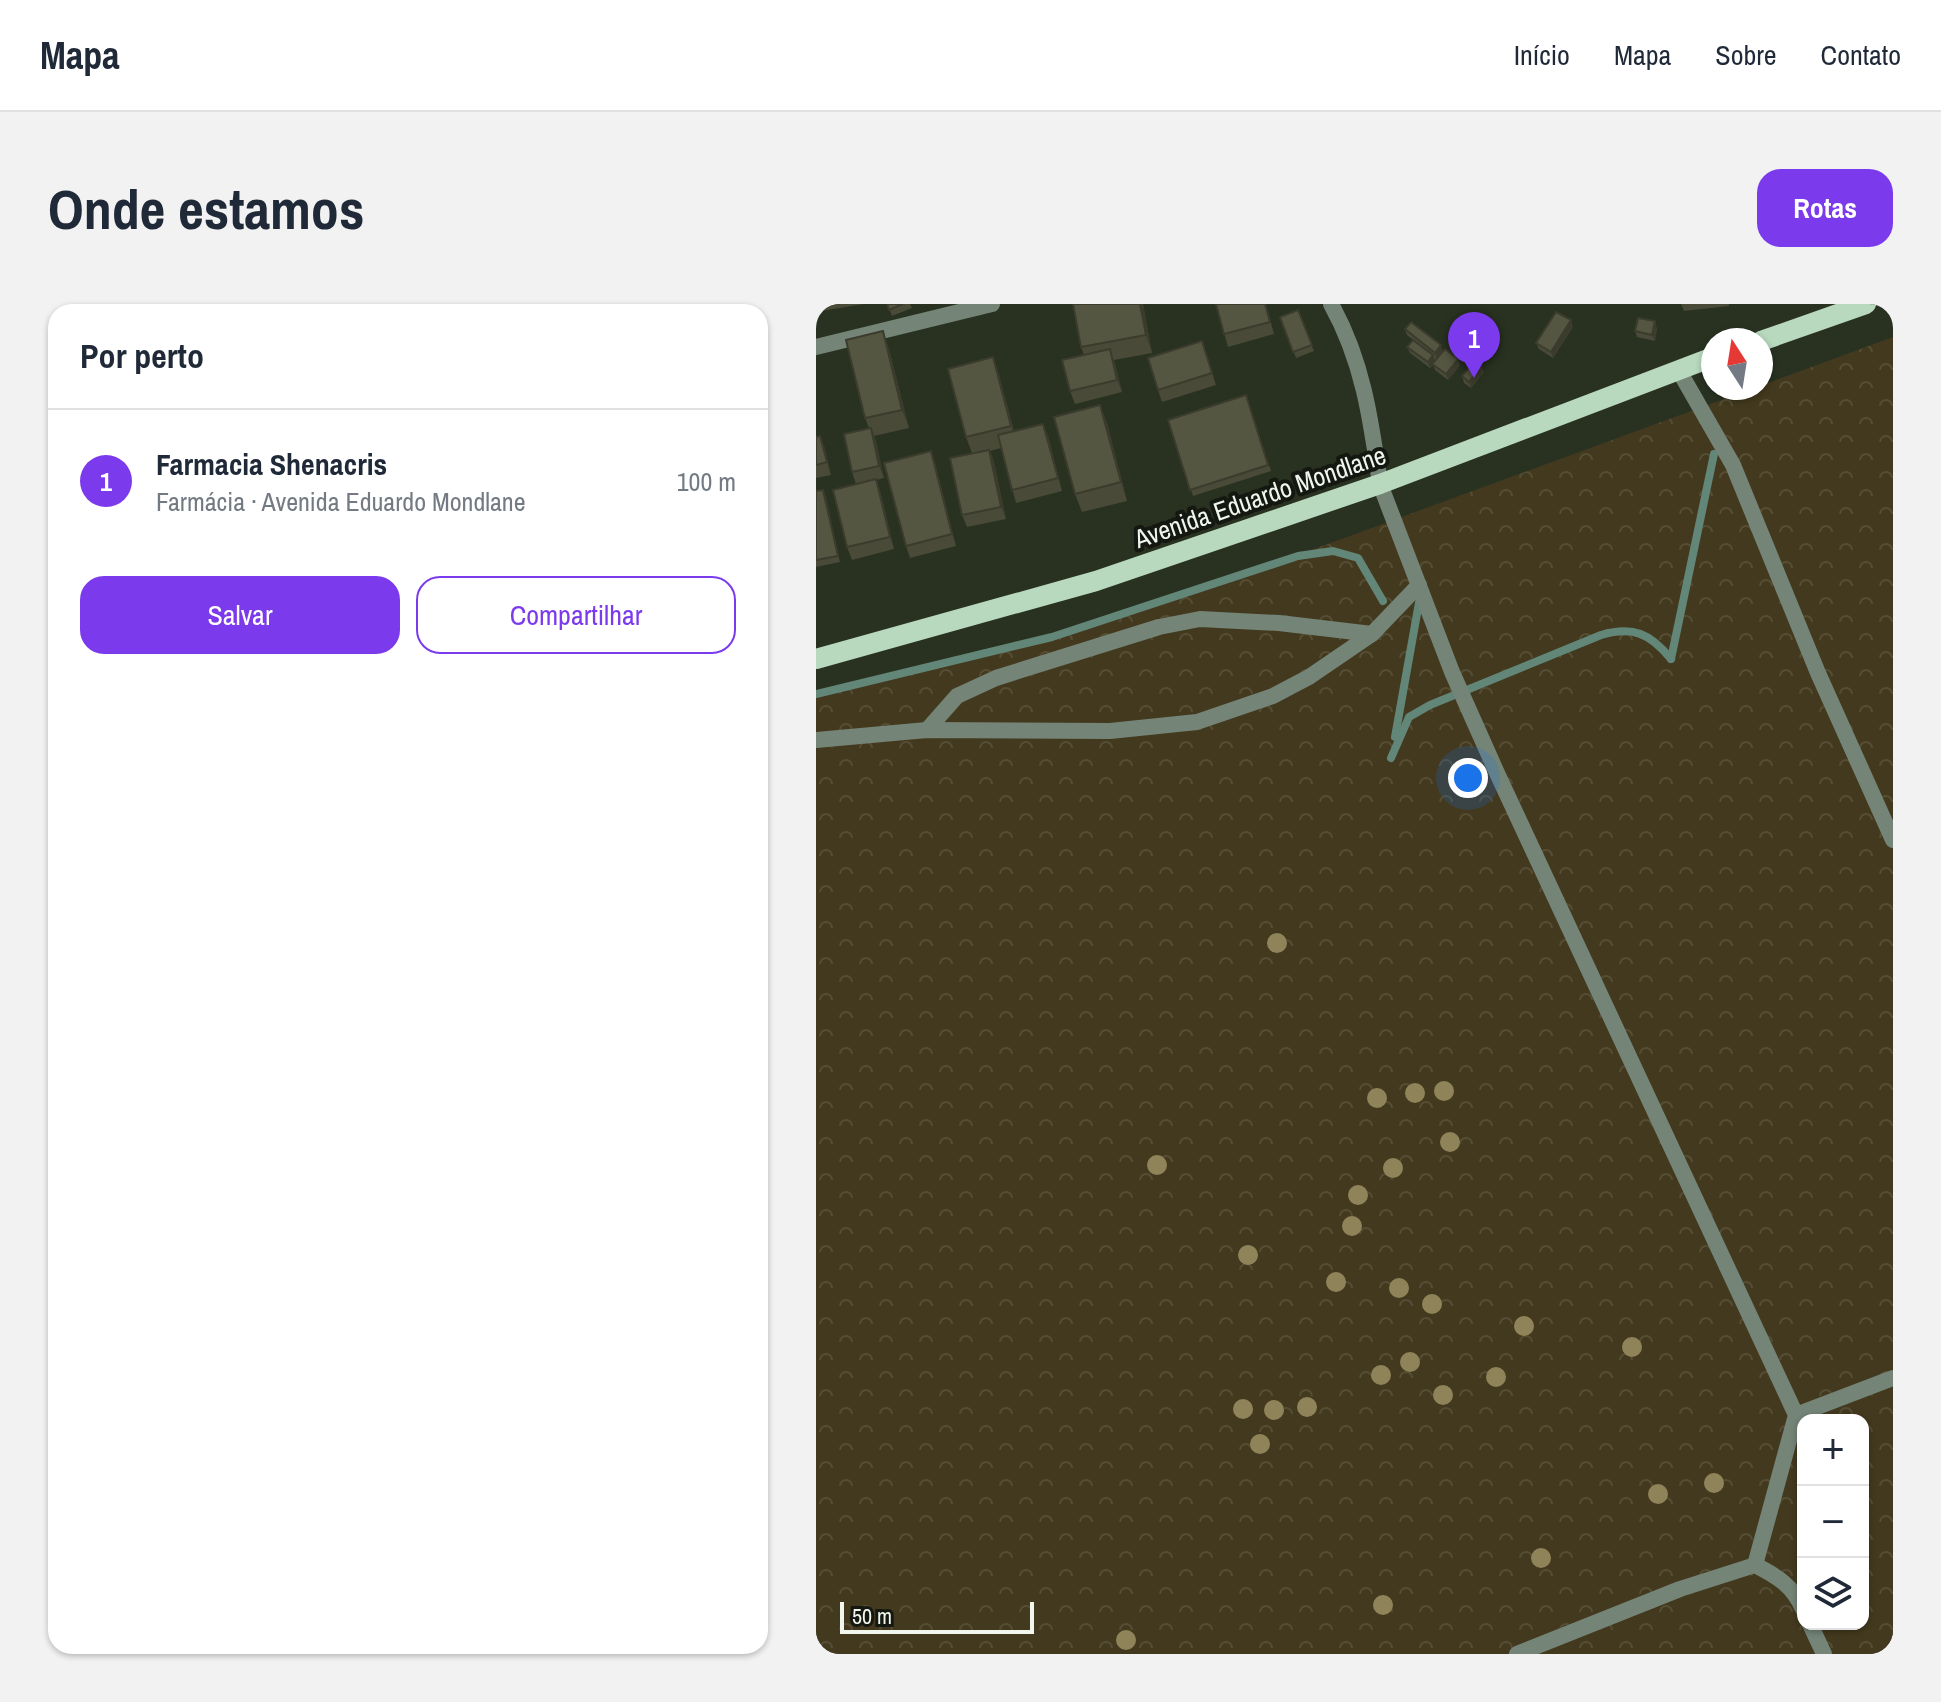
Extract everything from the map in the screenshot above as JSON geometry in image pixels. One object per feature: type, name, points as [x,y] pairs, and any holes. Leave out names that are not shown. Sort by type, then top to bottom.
[{"type":"main road","points":[[1773,337],[1866,304]]},
{"type":"main road","name":"Avenida Eduardo Mondlane","points":[[816,659],[1096,581],[1380,484],[1701,361]]},
{"type":"street","points":[[816,347],[992,304]]},
{"type":"street","points":[[1331,304],[1355,356],[1367,397],[1380,484],[1452,672],[1796,1415],[1755,1565]]},
{"type":"street","points":[[1678,369],[1733,465],[1818,673],[1893,840]]},
{"type":"street","points":[[816,740],[927,730],[1110,731],[1197,722],[1273,696],[1309,677],[1372,634],[1419,585]]},
{"type":"street","points":[[927,730],[957,696],[996,678],[1159,627],[1200,619],[1279,623],[1372,634]]},
{"type":"street","points":[[1796,1415],[1893,1378]]},
{"type":"street","points":[[1517,1654],[1680,1589],[1755,1565],[1777,1576],[1797,1596]]},
{"type":"street","points":[[1813,1630],[1824,1654]]},
{"type":"green space","points":[[1893,337],[1893,1654],[816,1654],[816,695],[1048,638],[1257,570],[1721,400],[1773,400],[1773,381]]},
{"type":"building","points":[[887,304],[903,304],[889,310]]},
{"type":"building","points":[[1073,304],[1140,304],[1146,335],[1081,347]]},
{"type":"building","points":[[1216,304],[1265,304],[1270,322],[1224,334]]},
{"type":"building","points":[[1298,310],[1312,345],[1293,352],[1280,317]]},
{"type":"building","points":[[1556,312],[1571,320],[1551,352],[1536,343]]},
{"type":"building","points":[[1638,318],[1655,321],[1652,335],[1635,331]]},
{"type":"building","points":[[1411,322],[1441,345],[1435,353],[1405,329]]},
{"type":"building","points":[[883,331],[902,410],[865,418],[846,340]]},
{"type":"building","points":[[1413,340],[1433,355],[1428,362],[1407,347]]},
{"type":"building","points":[[1202,341],[1212,373],[1158,390],[1148,358]]},
{"type":"building","points":[[1110,349],[1117,380],[1070,391],[1062,360]]},
{"type":"building","points":[[1445,349],[1458,359],[1446,374],[1432,364]]},
{"type":"building","points":[[993,357],[1011,426],[966,437],[948,369]]},
{"type":"building","points":[[1475,361],[1481,366],[1469,382],[1462,376]]},
{"type":"building","points":[[1246,395],[1268,465],[1190,490],[1168,420]]},
{"type":"building","points":[[1100,405],[1121,482],[1075,494],[1054,417]]},
{"type":"building","points":[[1043,424],[1058,478],[1012,490],[998,435]]},
{"type":"building","points":[[871,428],[879,466],[852,472],[844,434]]},
{"type":"building","points":[[820,436],[827,462],[816,465],[816,437]]},
{"type":"building","points":[[989,450],[1001,507],[962,515],[950,458]]},
{"type":"building","points":[[931,451],[952,534],[906,546],[884,463]]},
{"type":"building","points":[[876,479],[890,537],[847,547],[833,490]]},
{"type":"building","points":[[823,490],[838,556],[816,560],[816,491]]},
{"type":"waterway","points":[[1671,659],[1714,454]]},
{"type":"waterway","points":[[816,694],[1052,637],[1298,556],[1333,551],[1358,558],[1383,601]]},
{"type":"waterway","points":[[1395,737],[1420,597]]},
{"type":"waterway","points":[[1391,758],[1409,717],[1430,705],[1601,635],[1622,631],[1640,634],[1656,643],[1671,659]]},
{"type":"place","name":"Farmacia Shenacris","points":[[1474,378]]}]
